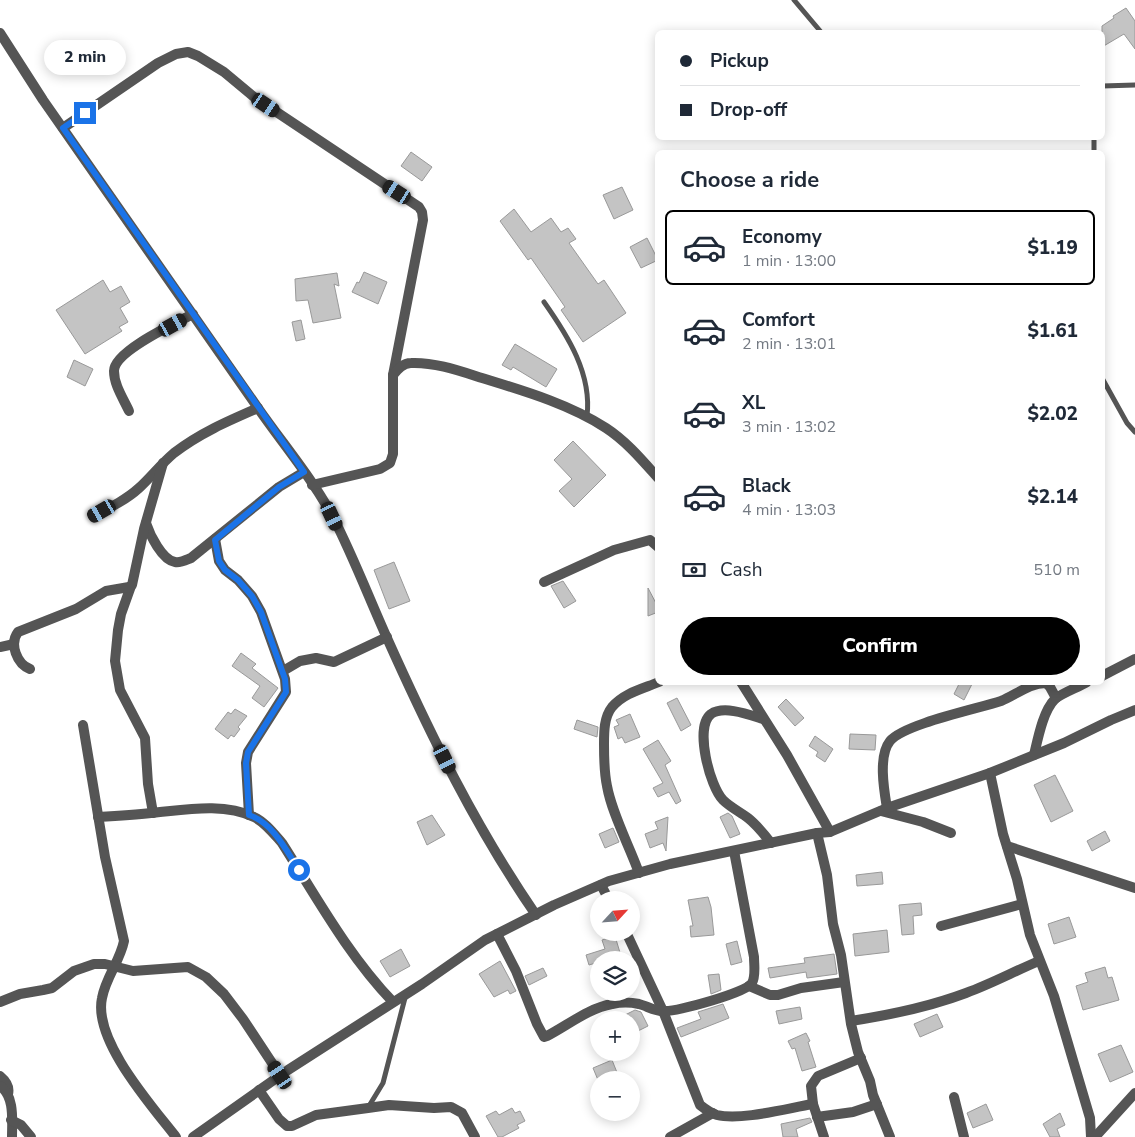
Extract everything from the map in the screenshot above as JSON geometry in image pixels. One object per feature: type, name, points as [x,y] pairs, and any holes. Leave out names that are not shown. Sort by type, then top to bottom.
[{"type":"street","points":[[0,33],[63,128],[304,472],[332,516],[387,638],[462,794],[502,864],[536,915]]},
{"type":"street","points":[[63,128],[158,63],[176,54],[188,52],[224,72],[254,97],[419,207],[423,220],[393,375],[393,454],[390,463],[380,469],[312,485]]},
{"type":"street","points":[[129,410],[115,380],[114,369],[117,362],[148,338],[193,314]]},
{"type":"street","points":[[393,375],[401,366],[410,363],[435,365],[519,390],[586,417],[606,428],[624,441],[655,475]]},
{"type":"street","points":[[94,516],[139,488],[163,463],[204,432],[258,408]]},
{"type":"street","points":[[154,813],[148,784],[145,738],[120,690],[115,660],[121,614],[134,579],[146,522],[163,463]]},
{"type":"street","points":[[146,522],[156,545],[166,557],[174,562],[182,562],[191,558],[215,540],[279,487],[304,472]]},
{"type":"street","points":[[215,540],[219,561],[225,570],[238,580],[252,596],[261,612],[283,671],[286,692],[248,752],[246,763],[249,815]]},
{"type":"street","points":[[544,582],[614,550],[650,540],[655,544]]},
{"type":"street","points":[[30,669],[22,664],[14,644],[15,634],[76,608],[106,591],[131,586]]},
{"type":"street","points":[[283,671],[300,661],[316,658],[334,662],[387,638]]},
{"type":"street","points":[[0,647],[14,644]]},
{"type":"street","points":[[1105,674],[1135,659]]},
{"type":"street","points":[[638,873],[611,803],[604,764],[604,736],[606,717],[611,708],[620,699],[655,684]]},
{"type":"street","points":[[743,685],[792,763],[830,832]]},
{"type":"street","points":[[884,809],[884,761],[889,742],[898,734],[922,724],[1002,700],[1032,685]]},
{"type":"street","points":[[1048,685],[1056,698]]},
{"type":"street","points":[[1034,755],[1040,731],[1056,698],[1081,685]]},
{"type":"street","points":[[193,1137],[280,1075],[407,994],[485,940],[554,905],[601,884],[670,864],[817,833],[830,832],[884,809],[990,773],[1135,710]]},
{"type":"street","points":[[763,719],[739,712],[722,711],[711,714],[704,724],[704,742],[711,777],[722,799],[760,828],[772,843]]},
{"type":"street","points":[[83,725],[98,817],[124,941],[122,951],[102,998],[101,1012],[105,1029],[120,1060],[176,1137]]},
{"type":"street","points":[[990,773],[1030,934],[1054,996],[1090,1118],[1093,1137]]},
{"type":"street","points":[[98,817],[218,808],[237,810],[255,817],[270,829],[282,843],[371,980],[393,1002]]},
{"type":"street","points":[[884,809],[951,833]]},
{"type":"street","points":[[817,833],[827,875],[833,924],[851,1021],[861,1058],[890,1137]]},
{"type":"street","points":[[1007,846],[1135,888]]},
{"type":"street","points":[[497,934],[544,1036],[601,1006],[628,1002],[638,1003],[663,1012],[740,991],[749,986],[753,981],[754,957],[734,850]]},
{"type":"street","points":[[601,884],[604,891]]},
{"type":"street","points":[[941,926],[1022,904]]},
{"type":"street","points":[[630,941],[663,1012],[700,1105],[713,1114],[734,1116],[758,1114],[813,1104]]},
{"type":"street","points":[[851,1021],[916,1009],[947,1000],[1040,961]]},
{"type":"street","points":[[0,1002],[20,994],[52,988],[82,967],[94,964],[105,964],[114,968],[133,971],[188,967],[206,977],[224,994],[280,1075]]},
{"type":"street","points":[[749,986],[770,995],[778,995],[807,987],[844,982]]},
{"type":"street","points":[[824,1137],[813,1104],[811,1086],[815,1079],[861,1058]]},
{"type":"street","points":[[0,1076],[7,1082],[8,1095]]},
{"type":"street","points":[[0,1086],[8,1095],[12,1111],[12,1137]]},
{"type":"street","points":[[259,1090],[278,1119],[287,1126],[292,1126],[316,1115],[389,1105],[434,1108],[451,1107],[462,1113],[475,1137]]},
{"type":"street","points":[[1093,1137],[1135,1094]]},
{"type":"street","points":[[954,1097],[964,1137]]},
{"type":"street","points":[[817,1117],[853,1112],[877,1104]]},
{"type":"street","points":[[670,1137],[713,1114]]},
{"type":"street","points":[[12,1120],[21,1125],[31,1137]]},
{"type":"lane","points":[[794,0],[819,30]]},
{"type":"lane","points":[[1105,86],[1135,85]]},
{"type":"lane","points":[[544,302],[560,324],[585,377],[588,401],[586,417]]},
{"type":"lane","points":[[1105,383],[1127,423],[1135,432]]},
{"type":"lane","points":[[368,1108],[383,1083],[407,994]]},
{"type":"building","points":[[1126,8],[1135,21],[1135,49],[1124,34],[1105,45],[1105,30],[1102,30],[1102,26],[1114,18],[1113,16]]},
{"type":"building","points":[[411,152],[432,167],[422,181],[401,166]]},
{"type":"building","points":[[622,187],[633,210],[614,219],[603,195]]},
{"type":"building","points":[[514,209],[531,232],[551,218],[561,232],[568,228],[576,239],[569,243],[598,284],[604,280],[626,313],[583,342],[561,310],[565,307],[531,258],[528,260],[500,221]]},
{"type":"building","points":[[647,238],[655,254],[655,261],[641,268],[630,247]]},
{"type":"building","points":[[364,272],[387,282],[378,304],[352,292]]},
{"type":"building","points":[[337,273],[339,286],[334,284],[341,318],[313,323],[308,300],[296,301],[295,279]]},
{"type":"building","points":[[103,280],[110,292],[121,286],[130,302],[120,308],[128,322],[119,327],[122,331],[85,354],[56,310]]},
{"type":"building","points":[[301,320],[305,339],[296,341],[292,322]]},
{"type":"building","points":[[515,344],[557,369],[546,387],[513,367],[511,370],[502,365]]},
{"type":"building","points":[[74,360],[93,369],[85,386],[67,377]]},
{"type":"building","points":[[573,441],[606,475],[574,507],[559,491],[572,479],[554,460]]},
{"type":"building","points":[[394,562],[410,601],[389,609],[374,570]]},
{"type":"building","points":[[563,581],[576,601],[564,608],[551,586]]},
{"type":"building","points":[[648,588],[655,601],[655,613],[648,616]]},
{"type":"building","points":[[241,653],[256,664],[252,668],[278,688],[264,707],[252,698],[260,686],[232,666]]},
{"type":"building","points":[[958,685],[972,685],[964,700],[954,694]]},
{"type":"building","points":[[677,698],[691,725],[681,731],[667,703]]},
{"type":"building","points":[[786,699],[804,718],[795,726],[778,707]]},
{"type":"building","points":[[235,709],[247,716],[238,727],[240,729],[234,737],[231,735],[228,739],[215,729],[228,712],[231,714]]},
{"type":"building","points":[[630,714],[640,737],[625,743],[622,737],[618,739],[614,727],[619,725],[616,720]]},
{"type":"building","points":[[577,720],[598,727],[597,737],[574,729]]},
{"type":"building","points":[[850,734],[876,735],[875,750],[849,749]]},
{"type":"building","points":[[815,736],[833,749],[825,762],[816,756],[818,752],[809,746]]},
{"type":"building","points":[[658,740],[671,761],[665,765],[681,801],[676,804],[669,792],[658,797],[653,788],[663,783],[643,749]]},
{"type":"building","points":[[1055,775],[1073,811],[1051,822],[1034,785]]},
{"type":"building","points":[[728,813],[732,816],[740,834],[730,838],[720,817]]},
{"type":"building","points":[[432,815],[445,835],[427,845],[417,822]]},
{"type":"building","points":[[668,817],[666,851],[663,843],[650,848],[645,834],[658,829],[655,822]]},
{"type":"building","points":[[613,828],[619,842],[605,848],[599,834]]},
{"type":"building","points":[[1105,831],[1110,841],[1092,851],[1087,841]]},
{"type":"building","points":[[882,872],[883,884],[857,886],[856,875]]},
{"type":"building","points":[[708,897],[714,935],[691,937],[690,926],[693,926],[688,900]]},
{"type":"building","points":[[921,903],[922,915],[913,916],[914,934],[902,935],[899,905]]},
{"type":"building","points":[[1069,917],[1076,937],[1054,944],[1048,924]]},
{"type":"building","points":[[887,930],[889,952],[855,956],[853,934]]},
{"type":"building","points":[[602,941],[616,941],[620,951],[599,951],[605,949]]},
{"type":"building","points":[[737,941],[742,962],[731,965],[726,944]]},
{"type":"building","points":[[401,949],[410,966],[390,977],[380,961]]},
{"type":"building","points":[[590,954],[590,965],[589,965],[586,955]]},
{"type":"building","points":[[834,954],[837,974],[807,978],[806,972],[770,978],[768,968],[805,963],[804,958]]},
{"type":"building","points":[[500,961],[516,991],[510,994],[508,990],[494,997],[479,974]]},
{"type":"building","points":[[1105,967],[1108,978],[1112,977],[1119,1000],[1083,1010],[1076,986],[1088,982],[1085,973]]},
{"type":"building","points":[[543,968],[547,976],[529,985],[525,976]]},
{"type":"building","points":[[719,974],[721,990],[711,994],[708,975]]},
{"type":"building","points":[[723,1004],[729,1018],[681,1037],[677,1028],[701,1019],[698,1012]]},
{"type":"building","points":[[800,1007],[802,1019],[779,1024],[776,1011]]},
{"type":"building","points":[[640,1012],[641,1012],[648,1026],[640,1030]]},
{"type":"building","points":[[937,1014],[943,1027],[920,1037],[914,1024]]},
{"type":"building","points":[[806,1033],[810,1041],[808,1042],[816,1067],[802,1071],[795,1048],[792,1049],[788,1041]]},
{"type":"building","points":[[1121,1045],[1133,1072],[1110,1082],[1098,1054]]},
{"type":"building","points":[[612,1061],[616,1071],[594,1071],[593,1068]]},
{"type":"building","points":[[986,1104],[993,1120],[973,1128],[967,1113]]},
{"type":"building","points":[[512,1108],[515,1113],[520,1111],[525,1121],[517,1125],[519,1128],[502,1137],[498,1137],[486,1116],[496,1111],[499,1115]]},
{"type":"building","points":[[1060,1113],[1065,1125],[1057,1129],[1060,1137],[1050,1137],[1043,1124]]},
{"type":"building","points":[[810,1118],[812,1122],[796,1129],[798,1137],[783,1137],[781,1124]]},
{"type":"route","points":[[85,113],[63,128],[304,472],[279,487],[215,540],[219,561],[225,570],[238,580],[252,596],[261,612],[271,636],[275,653],[282,666],[285,679],[286,692],[248,752],[246,763],[249,815],[255,817],[270,829],[282,843],[299,870]]}]
